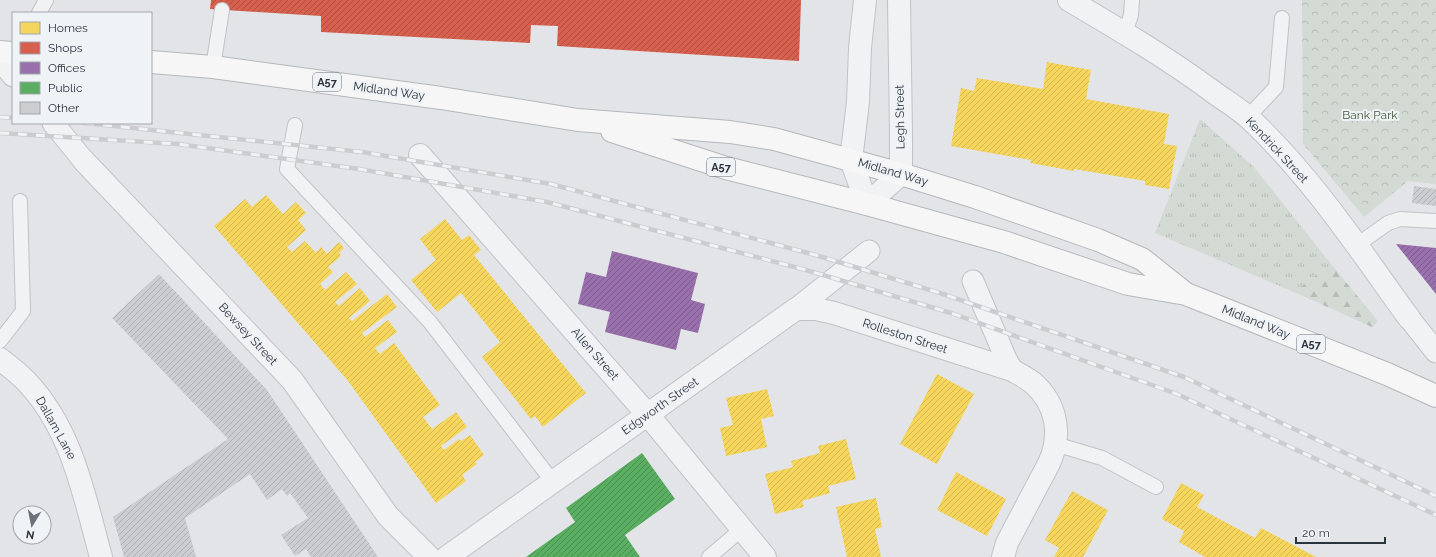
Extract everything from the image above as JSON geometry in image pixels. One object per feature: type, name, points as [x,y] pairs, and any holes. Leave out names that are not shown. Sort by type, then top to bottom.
[{"type":"highway","points":[[0,52],[12,53]]},
{"type":"highway","name":"Midland Way","points":[[152,62],[213,67],[441,98],[578,120],[730,132],[774,139],[901,174],[974,197],[1098,240],[1142,259],[1186,294]]},
{"type":"highway","name":"Midland Way","points":[[578,120],[726,168],[867,204],[1004,242],[1128,284],[1186,294],[1387,374],[1436,396]]},
{"type":"street","points":[[865,0],[860,48],[858,102],[851,160],[867,204],[901,174]]},
{"type":"street","name":"Legh Street","points":[[899,0],[901,174]]},
{"type":"street","name":"Kendrick Street","points":[[1069,0],[1184,70],[1248,117],[1296,167],[1357,245],[1409,318],[1436,352]]},
{"type":"street","points":[[0,60],[12,75]]},
{"type":"street","name":"Bewsey Street","points":[[54,124],[84,161],[292,380],[388,516],[428,557]]},
{"type":"street","name":"Allen Street","points":[[420,155],[648,414],[765,557]]},
{"type":"street","name":"Edgworth Street","points":[[447,557],[796,309],[869,251]]},
{"type":"street","points":[[973,281],[1012,370]]},
{"type":"street","name":"Rolleston Street","points":[[796,309],[816,309],[834,313],[1012,370],[1032,382],[1041,390],[1049,402],[1054,414],[1056,431],[1055,444],[1050,461],[1007,543],[1002,557]]},
{"type":"street","name":"Dallam Lane","points":[[0,359],[25,379],[40,397],[52,415],[70,449],[77,468],[101,557]]},
{"type":"lane","points":[[40,12],[46,0]]},
{"type":"lane","points":[[1125,33],[1131,14],[1132,0]]},
{"type":"lane","points":[[213,67],[222,10]]},
{"type":"lane","points":[[1248,117],[1276,86],[1282,18]]},
{"type":"lane","points":[[295,125],[287,169],[430,322],[553,482]]},
{"type":"lane","points":[[0,341],[23,311],[20,201]]},
{"type":"lane","points":[[1357,245],[1388,223],[1400,219],[1436,221]]},
{"type":"lane","points":[[1055,444],[1102,458],[1156,487]]},
{"type":"lane","points":[[709,557],[742,529]]},
{"type":"green space","name":"Bank Park","points":[[1302,0],[1436,0],[1436,184],[1408,181],[1364,217],[1303,144]]},
{"type":"green space","points":[[1200,119],[1254,167],[1331,264],[1294,292],[1155,233]]},
{"type":"green space","points":[[1331,264],[1378,321],[1372,327],[1294,292]]},
{"type":"building: Homes","points":[[1047,62],[1091,70],[1086,99],[1169,114],[1164,144],[1177,146],[1169,189],[1145,185],[1145,181],[1074,169],[1074,171],[1030,163],[1031,160],[951,146],[961,88],[974,91],[977,78],[1043,89]]},
{"type":"building: Homes","points":[[266,195],[283,214],[296,202],[306,213],[298,220],[306,230],[287,247],[292,252],[305,241],[316,253],[321,247],[327,254],[339,242],[344,248],[339,253],[341,256],[328,267],[333,272],[320,284],[325,290],[346,272],[357,284],[335,302],[339,306],[360,288],[370,301],[349,318],[352,321],[387,294],[397,307],[362,333],[365,337],[388,320],[397,332],[375,348],[380,354],[394,343],[440,405],[423,417],[432,429],[456,412],[467,427],[441,446],[444,450],[459,439],[461,441],[470,435],[484,455],[475,462],[477,464],[462,475],[466,481],[436,503],[348,381],[214,226],[245,199],[252,207]]},
{"type":"building: Homes","points":[[445,219],[462,240],[469,235],[481,250],[474,255],[586,393],[543,427],[535,416],[531,419],[482,357],[500,342],[461,293],[437,312],[411,280],[436,260],[420,239]]},
{"type":"building: Homes","points":[[937,374],[974,394],[937,464],[900,444]]},
{"type":"building: Homes","points":[[767,389],[774,416],[761,419],[767,447],[726,456],[720,428],[733,425],[726,398]]},
{"type":"building: Homes","points":[[846,439],[856,479],[828,486],[830,493],[802,501],[804,507],[775,514],[765,474],[793,467],[791,461],[820,453],[818,446]]},
{"type":"building: Homes","points":[[956,472],[1006,499],[987,536],[937,510]]},
{"type":"building: Homes","points":[[1181,483],[1204,495],[1197,507],[1255,538],[1261,528],[1316,557],[1205,557],[1179,542],[1184,531],[1162,519]]},
{"type":"building: Homes","points":[[1072,491],[1108,510],[1083,557],[1054,557],[1059,548],[1045,540]]},
{"type":"building: Homes","points":[[876,498],[882,527],[875,529],[881,557],[847,557],[836,507]]},
{"type":"building: Shops","points":[[211,0],[801,0],[799,61],[557,46],[558,26],[531,25],[530,43],[321,32],[321,16],[210,9]]},
{"type":"building: Offices","points":[[1396,244],[1436,248],[1436,294]]},
{"type":"building: Offices","points":[[612,251],[698,273],[691,300],[705,304],[698,333],[681,329],[676,350],[605,332],[610,312],[578,304],[586,272],[606,277]]},
{"type":"building: Public","points":[[642,453],[675,499],[625,535],[640,557],[526,557],[575,522],[566,508]]},
{"type":"building: Other","points":[[1414,186],[1436,189],[1436,206],[1412,203]]},
{"type":"building: Other","points":[[159,274],[267,390],[378,557],[311,557],[306,549],[295,556],[281,535],[308,518],[290,493],[287,496],[282,489],[267,500],[250,474],[185,518],[196,557],[124,557],[113,517],[228,439],[112,318]]},
{"type":"railway","points":[[0,117],[12,118]]},
{"type":"railway","points":[[95,124],[362,152],[551,184],[819,256],[940,293],[1184,377],[1436,496]]},
{"type":"railway","points":[[0,133],[178,144],[359,169],[547,202],[806,270],[951,313],[1177,394],[1436,515]]}]
